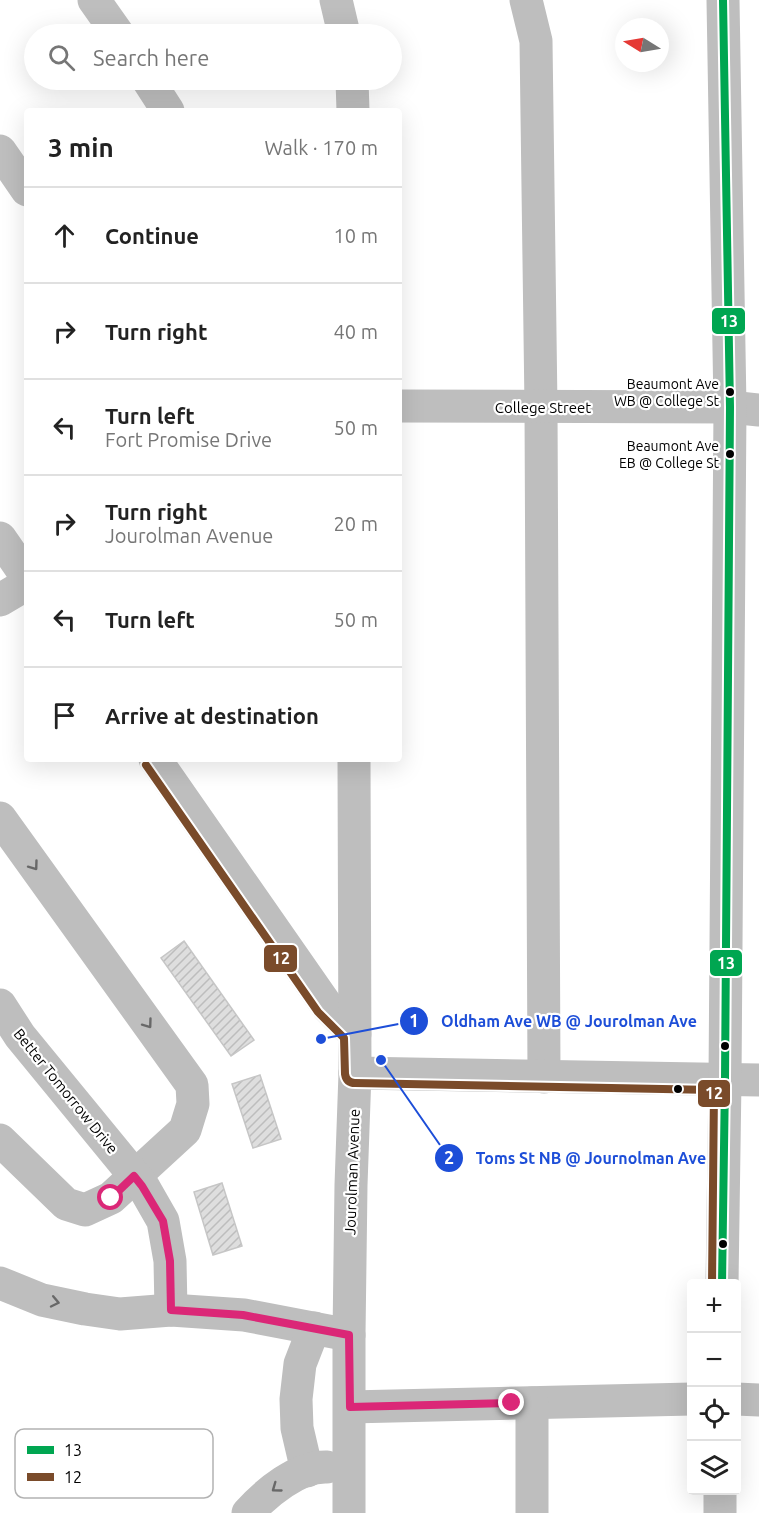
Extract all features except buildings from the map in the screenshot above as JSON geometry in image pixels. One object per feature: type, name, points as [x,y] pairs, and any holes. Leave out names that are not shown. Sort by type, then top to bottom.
[{"type":"street","points":[[94,0],[111,24]]},
{"type":"street","points":[[336,0],[342,24]]},
{"type":"street","points":[[526,0],[536,41],[541,407],[544,1077]]},
{"type":"street","points":[[722,1279],[725,1080],[744,408],[723,0]]},
{"type":"street","points":[[154,90],[166,108]]},
{"type":"street","points":[[352,90],[353,108]]},
{"type":"street","points":[[0,151],[24,186]]},
{"type":"street","name":"College Street","points":[[402,406],[744,408]]},
{"type":"street","points":[[0,538],[24,573]]},
{"type":"street","points":[[0,600],[24,586]]},
{"type":"street","points":[[156,762],[327,1006],[355,1034]]},
{"type":"street","name":"Jourolman Avenue","points":[[349,1513],[351,1185],[356,1073],[354,762]]},
{"type":"street","points":[[0,818],[192,1085],[193,1104],[185,1130],[111,1198],[85,1210],[66,1204],[0,1140]]},
{"type":"street","name":"Better Tomorrow Drive","points":[[0,1005],[20,1036],[142,1186],[163,1221],[170,1261],[171,1310]]},
{"type":"street","points":[[356,1073],[759,1080]]},
{"type":"street","points":[[0,1283],[42,1300],[85,1309],[120,1314],[171,1310],[243,1315],[349,1335]]},
{"type":"street","points":[[307,1471],[297,1428],[296,1399],[300,1364],[314,1328]]},
{"type":"street","points":[[350,1407],[687,1399]]},
{"type":"street","points":[[741,1399],[759,1400]]},
{"type":"street","points":[[532,1403],[532,1513]]},
{"type":"street","points":[[248,1513],[259,1501],[296,1474],[322,1467],[350,1469]]},
{"type":"street","points":[[720,1495],[720,1513]]},
{"type":"transit line","name":"13","points":[[722,1279],[730,407],[723,0]]},
{"type":"transit line","name":"12","points":[[146,765],[318,1012],[344,1038],[345,1074],[349,1082],[714,1090],[712,1279]]},
{"type":"place","name":"Beaumont Ave WB @ College St","points":[[730,392]]},
{"type":"place","name":"Beaumont Ave EB @ College St","points":[[730,454]]},
{"type":"place","name":"Oldham Ave WB @ Jourolman Ave","points":[[321,1039]]},
{"type":"place","name":"Toms St NB @ Journolman Ave","points":[[381,1060]]},
{"type":"route","points":[[111,1198],[134,1176],[163,1221],[170,1261],[171,1310],[243,1315],[349,1335],[350,1407],[512,1403]]}]
